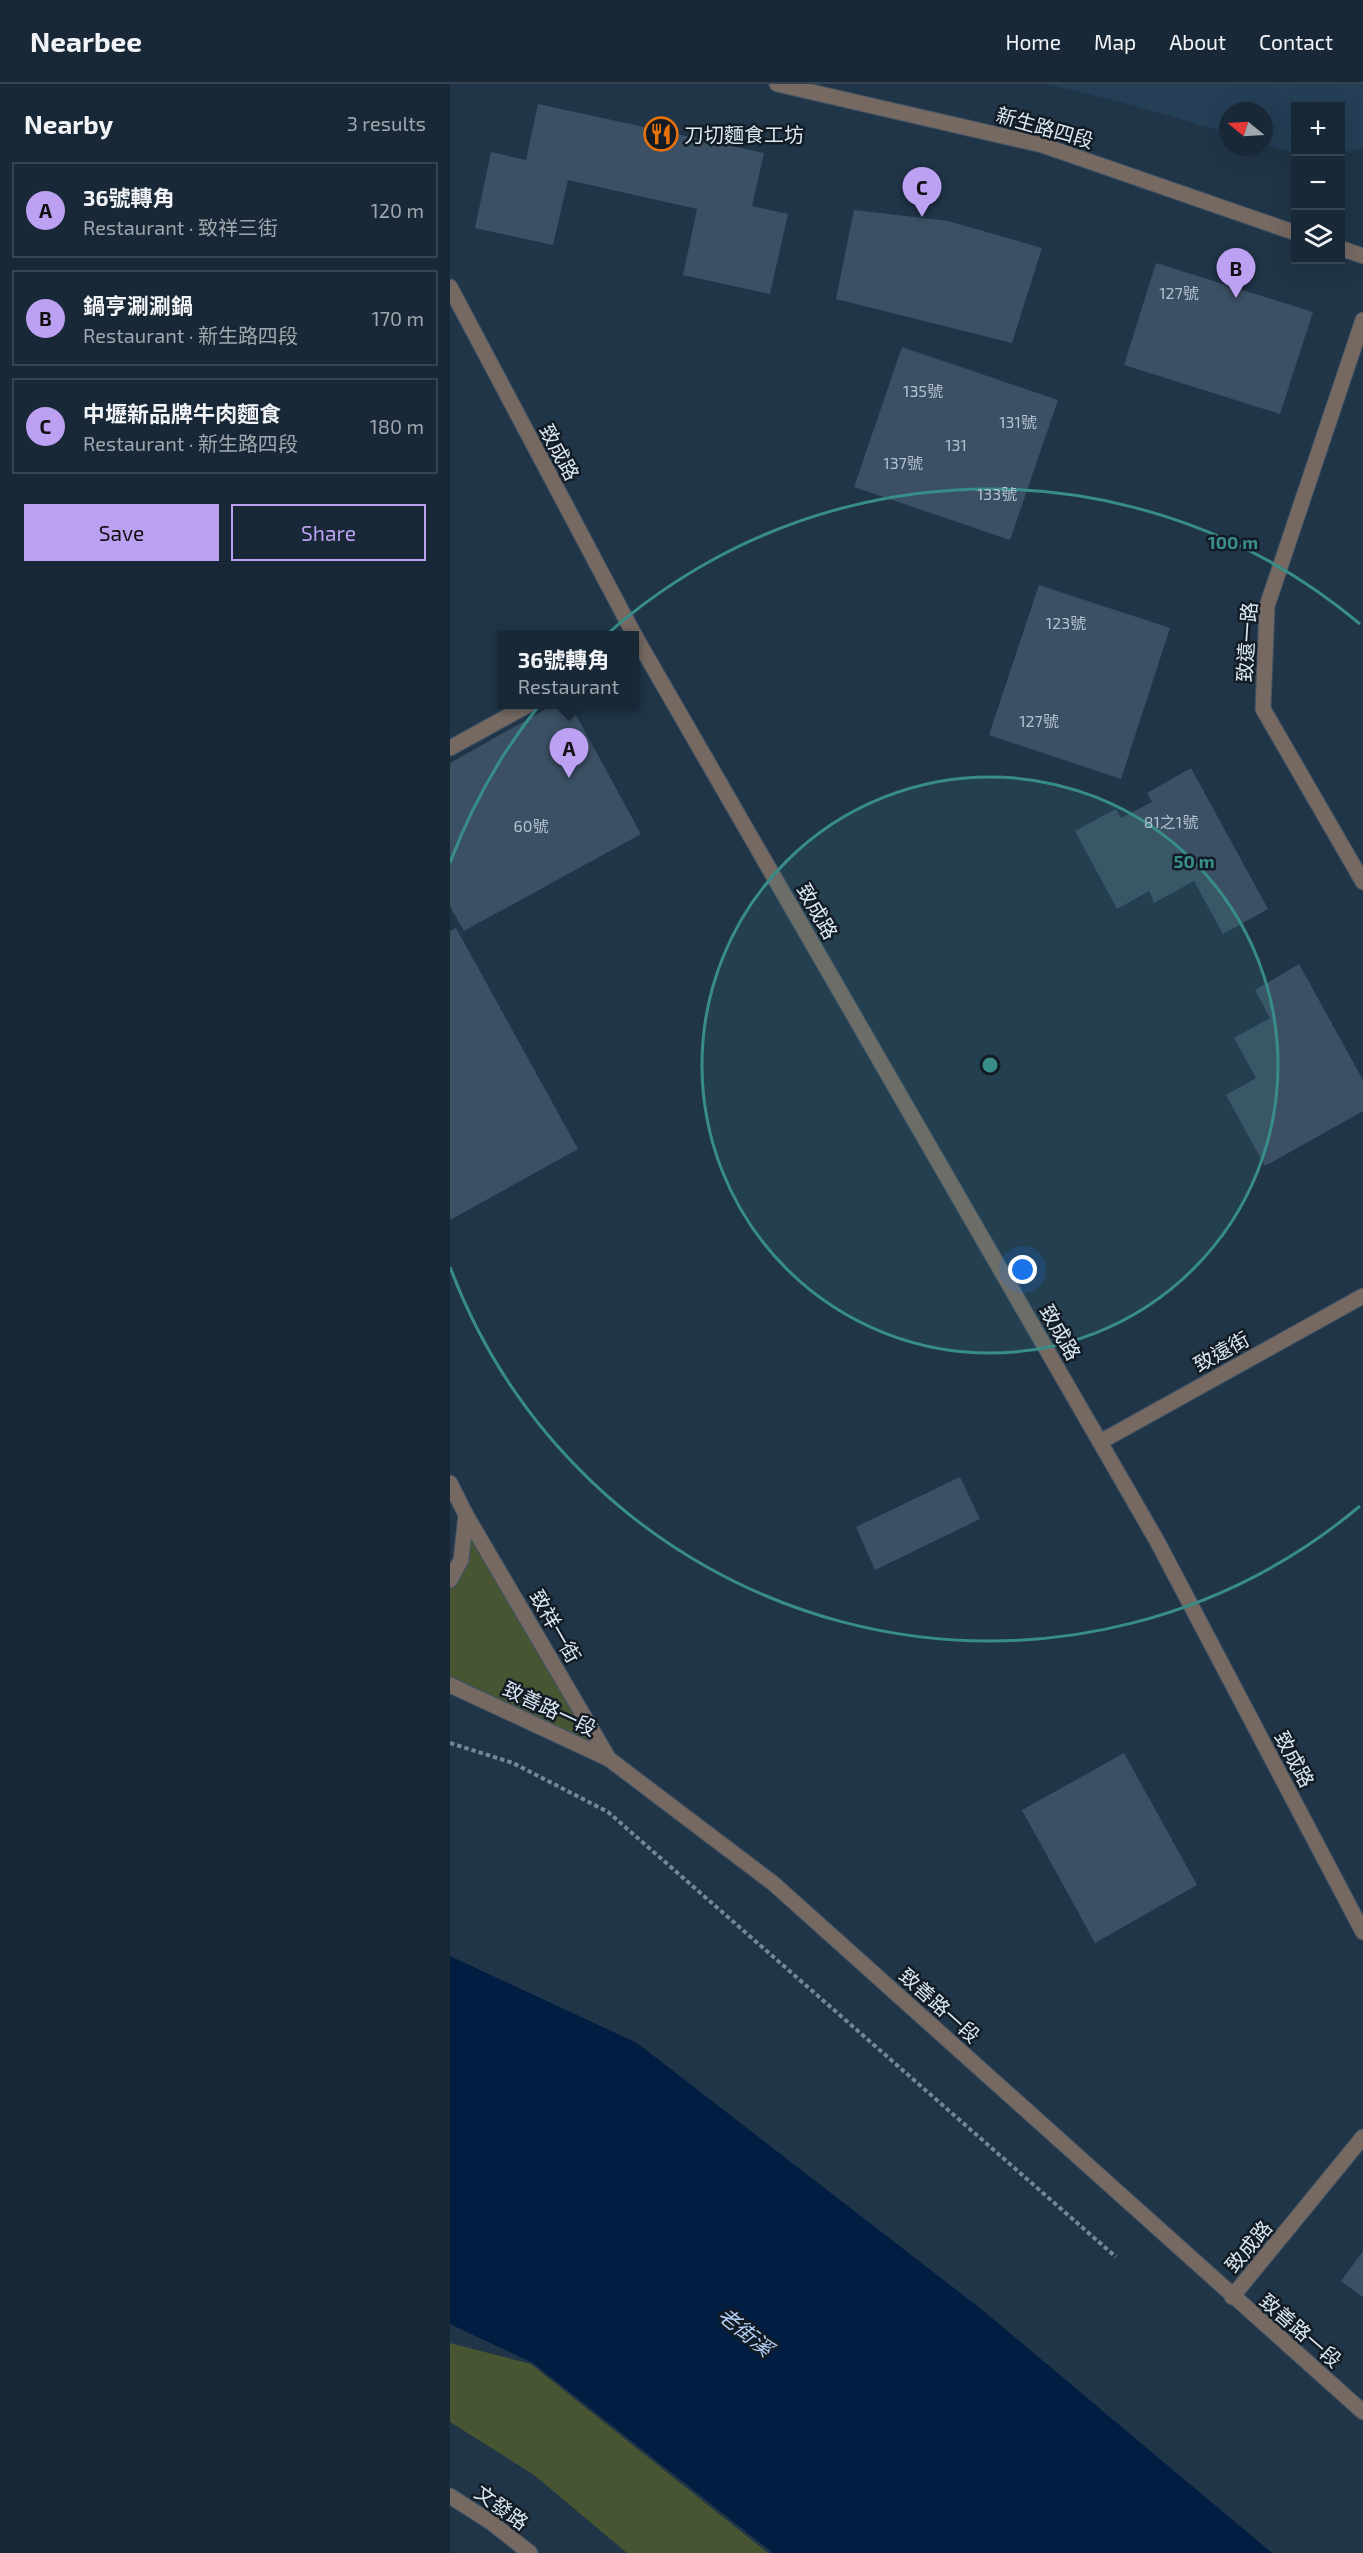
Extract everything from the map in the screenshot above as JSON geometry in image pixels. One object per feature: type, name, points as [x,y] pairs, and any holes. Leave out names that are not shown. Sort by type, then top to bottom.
[{"type":"street","name":"新生路四段","points":[[777,84],[1042,145],[1291,231]]},
{"type":"street","points":[[1345,249],[1363,256]]},
{"type":"street","name":"致成路","points":[[450,287],[631,631]]},
{"type":"street","name":"致遠一路","points":[[1363,320],[1267,606],[1263,709],[1363,882]]},
{"type":"street","name":"致成路","points":[[639,646],[1157,1541],[1363,1932]]},
{"type":"street","points":[[450,748],[523,709]]},
{"type":"street","name":"致遠街","points":[[1100,1442],[1363,1296]]},
{"type":"street","name":"致祥一街","points":[[450,1483],[466,1515],[609,1759]]},
{"type":"street","points":[[450,1580],[461,1560],[466,1515]]},
{"type":"street","name":"致善路一段","points":[[450,1684],[609,1759],[774,1884],[1232,2297],[1363,2412]]},
{"type":"street","name":"致成路","points":[[1232,2297],[1363,2137]]},
{"type":"street","name":"文發路","points":[[450,2496],[492,2523],[530,2553]]},
{"type":"path","points":[[450,1743],[513,1763],[608,1812],[1116,2257]]},
{"type":"shaded area","points":[[1047,84],[1363,84],[1363,148],[1345,152],[1345,102],[1291,102],[1291,152],[1273,147],[1273,102],[1219,102],[1219,130]]},
{"type":"green space","points":[[466,1515],[609,1759],[450,1685],[450,1580]]},
{"type":"green space","points":[[450,2343],[531,2364],[768,2553],[627,2553],[534,2475],[450,2422]]},
{"type":"water","name":"老街溪","points":[[450,1956],[637,2043],[981,2309],[1272,2553],[773,2553],[533,2363],[450,2324]]},
{"type":"building","points":[[538,104],[764,153],[752,206],[788,214],[770,294],[683,275],[697,209],[568,180],[553,245],[475,228],[491,152],[526,160]]},
{"type":"building","points":[[854,210],[948,221],[1042,248],[1012,343],[836,299]]},
{"type":"building","points":[[1156,263],[1313,312],[1280,414],[1124,365]]},
{"type":"building","points":[[902,347],[1058,400],[1010,540],[854,487]]},
{"type":"building","points":[[1039,585],[1170,628],[1121,779],[989,735]]},
{"type":"building","points":[[546,709],[573,709],[641,834],[464,931],[450,906],[450,763]]},
{"type":"building","points":[[1191,768],[1268,909],[1223,934],[1194,881],[1154,903],[1149,891],[1117,909],[1075,831],[1116,809],[1121,818],[1152,802],[1147,793]]},
{"type":"building","points":[[456,928],[578,1149],[450,1220],[450,931]]},
{"type":"building","points":[[1299,964],[1363,1080],[1363,1111],[1265,1166],[1226,1095],[1256,1078],[1234,1038],[1270,1018],[1255,990]]},
{"type":"building","points":[[960,1477],[980,1519],[875,1570],[856,1527]]},
{"type":"building","points":[[1124,1753],[1197,1885],[1095,1943],[1022,1810]]},
{"type":"building","points":[[1363,2251],[1363,2297],[1341,2281]]},
{"type":"place","name":"刀切麵食工坊","points":[[661,134]]},
{"type":"place","name":"中壢新品牌牛肉麵食","points":[[922,217]]},
{"type":"place","name":"鍋亨涮涮鍋","points":[[1236,298]]},
{"type":"place","name":"36號轉角","points":[[569,778]]}]
